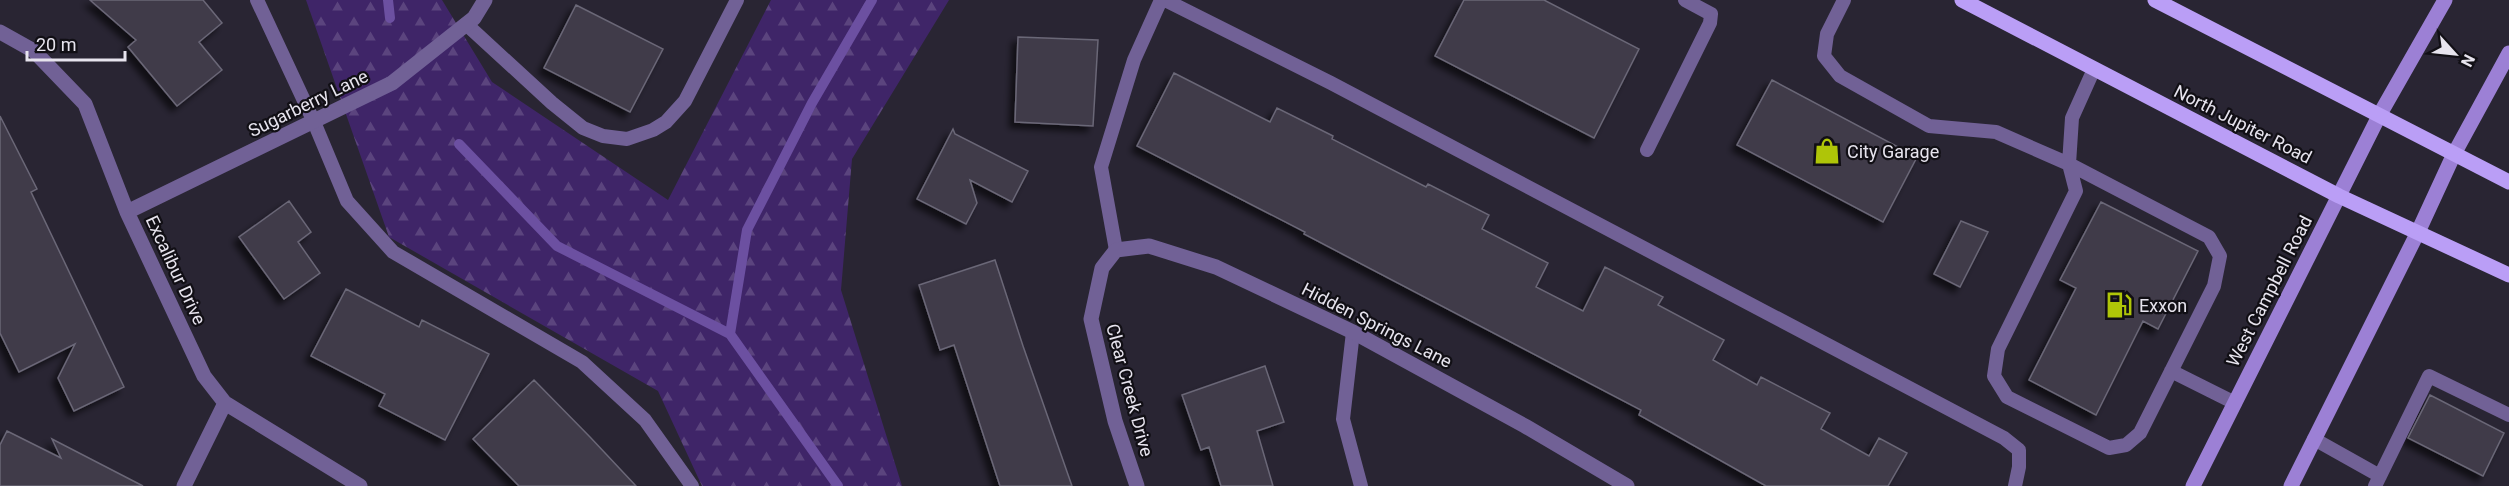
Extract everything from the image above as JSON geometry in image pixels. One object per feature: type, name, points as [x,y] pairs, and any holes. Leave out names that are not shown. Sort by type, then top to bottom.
[{"type":"main road","name":"North Jupiter Road","points":[[1962,0],[2339,196],[2509,275]]},
{"type":"main road","points":[[2155,0],[2509,182]]},
{"type":"main road","name":"West Campbell Road","points":[[2193,486],[2380,114],[2445,0]]},
{"type":"main road","points":[[2291,486],[2418,232],[2454,154],[2509,53]]},
{"type":"street","name":"Sugarberry Lane","points":[[127,212],[392,83],[474,18],[485,0]]},
{"type":"street","name":"Excalibur Drive","points":[[0,33],[34,51],[85,104],[127,212],[204,376],[225,403],[360,486]]},
{"type":"street","name":"Hidden Springs Lane","points":[[1116,250],[1149,246],[1216,267],[1353,332],[1526,426],[1627,486]]},
{"type":"street","name":"Clear Creek Drive","points":[[1116,250],[1102,268],[1091,319],[1115,421],[1137,486]]},
{"type":"street","points":[[184,486],[225,403]]},
{"type":"lane","points":[[257,0],[314,122],[347,201],[393,252],[582,362],[645,420],[692,486]]},
{"type":"lane","points":[[466,24],[583,128],[603,136],[627,139],[653,130],[666,122],[685,101],[737,0]]},
{"type":"lane","points":[[1116,250],[1101,167],[1134,60],[1163,0],[1331,83],[2004,438],[2019,450],[2019,467],[2015,486]]},
{"type":"lane","points":[[1647,150],[1710,23],[1711,15],[1684,0]]},
{"type":"lane","points":[[1844,0],[1827,34],[1824,56],[1840,76],[1929,126],[1996,132],[2069,164],[2209,237],[2220,256],[2214,286],[2140,434],[2126,445],[2109,448],[2007,397],[1994,376],[1998,349],[2076,192],[2069,164],[2072,118],[2094,69]]},
{"type":"lane","points":[[1353,332],[1343,419],[1360,486]]},
{"type":"lane","points":[[2171,371],[2235,403]]},
{"type":"lane","points":[[2314,439],[2377,481],[2429,376],[2509,416]]},
{"type":"green space","points":[[306,0],[442,0],[492,82],[668,200],[771,0],[949,0],[852,159],[841,290],[902,486],[702,486],[658,391],[389,237]]},
{"type":"building","points":[[90,0],[203,0],[222,23],[199,42],[222,70],[177,106],[128,47],[136,40]]},
{"type":"building","points":[[1464,0],[1544,0],[1639,49],[1594,138],[1435,56]]},
{"type":"building","points":[[576,5],[663,49],[630,112],[544,68]]},
{"type":"building","points":[[1018,37],[1098,40],[1093,126],[1015,122]]},
{"type":"building","points":[[1174,73],[1270,122],[1277,108],[1426,187],[1428,184],[1489,215],[1482,229],[1548,263],[1536,287],[1583,311],[1605,267],[1663,297],[1658,305],[1724,340],[1713,360],[1757,385],[1761,377],[1830,413],[1821,429],[1869,456],[1879,438],[1907,453],[1888,486],[1766,486],[1639,415],[1641,410],[1137,146]]},
{"type":"building","name":"City Garage","points":[[1772,80],[1917,157],[1883,222],[1737,145]]},
{"type":"building","points":[[0,116],[37,189],[31,192],[124,387],[74,411],[58,378],[75,344],[19,372],[0,333]]},
{"type":"building","points":[[953,129],[955,134],[1028,171],[1012,202],[970,180],[977,203],[966,224],[917,199]]},
{"type":"building","points":[[289,201],[311,232],[298,242],[320,273],[284,299],[239,237]]},
{"type":"building","name":"Exxon","points":[[2101,202],[2198,251],[2158,329],[2143,321],[2096,415],[2029,380],[2076,288],[2060,280]]},
{"type":"building","points":[[1961,221],[1988,232],[1960,287],[1934,274]]},
{"type":"building","points":[[995,260],[1072,486],[1000,486],[954,345],[940,350],[919,285]]},
{"type":"building","points":[[346,289],[419,327],[422,320],[489,354],[445,440],[379,406],[385,394],[311,356]]},
{"type":"building","points":[[1265,366],[1284,422],[1257,431],[1273,486],[1221,486],[1209,447],[1201,450],[1182,395]]},
{"type":"building","points":[[534,380],[636,486],[519,486],[473,439]]},
{"type":"building","points":[[2430,395],[2504,433],[2483,476],[2408,438]]},
{"type":"building","points":[[7,431],[61,458],[52,439],[143,486],[0,486],[0,445]]},
{"type":"waterway","points":[[388,0],[390,18]]},
{"type":"waterway","points":[[730,334],[747,230],[812,103],[872,0]]},
{"type":"waterway","points":[[459,144],[557,246],[730,334],[838,486]]},
{"type":"place","name":"City Garage","points":[[1827,151]]},
{"type":"place","name":"Exxon","points":[[2119,305]]}]
